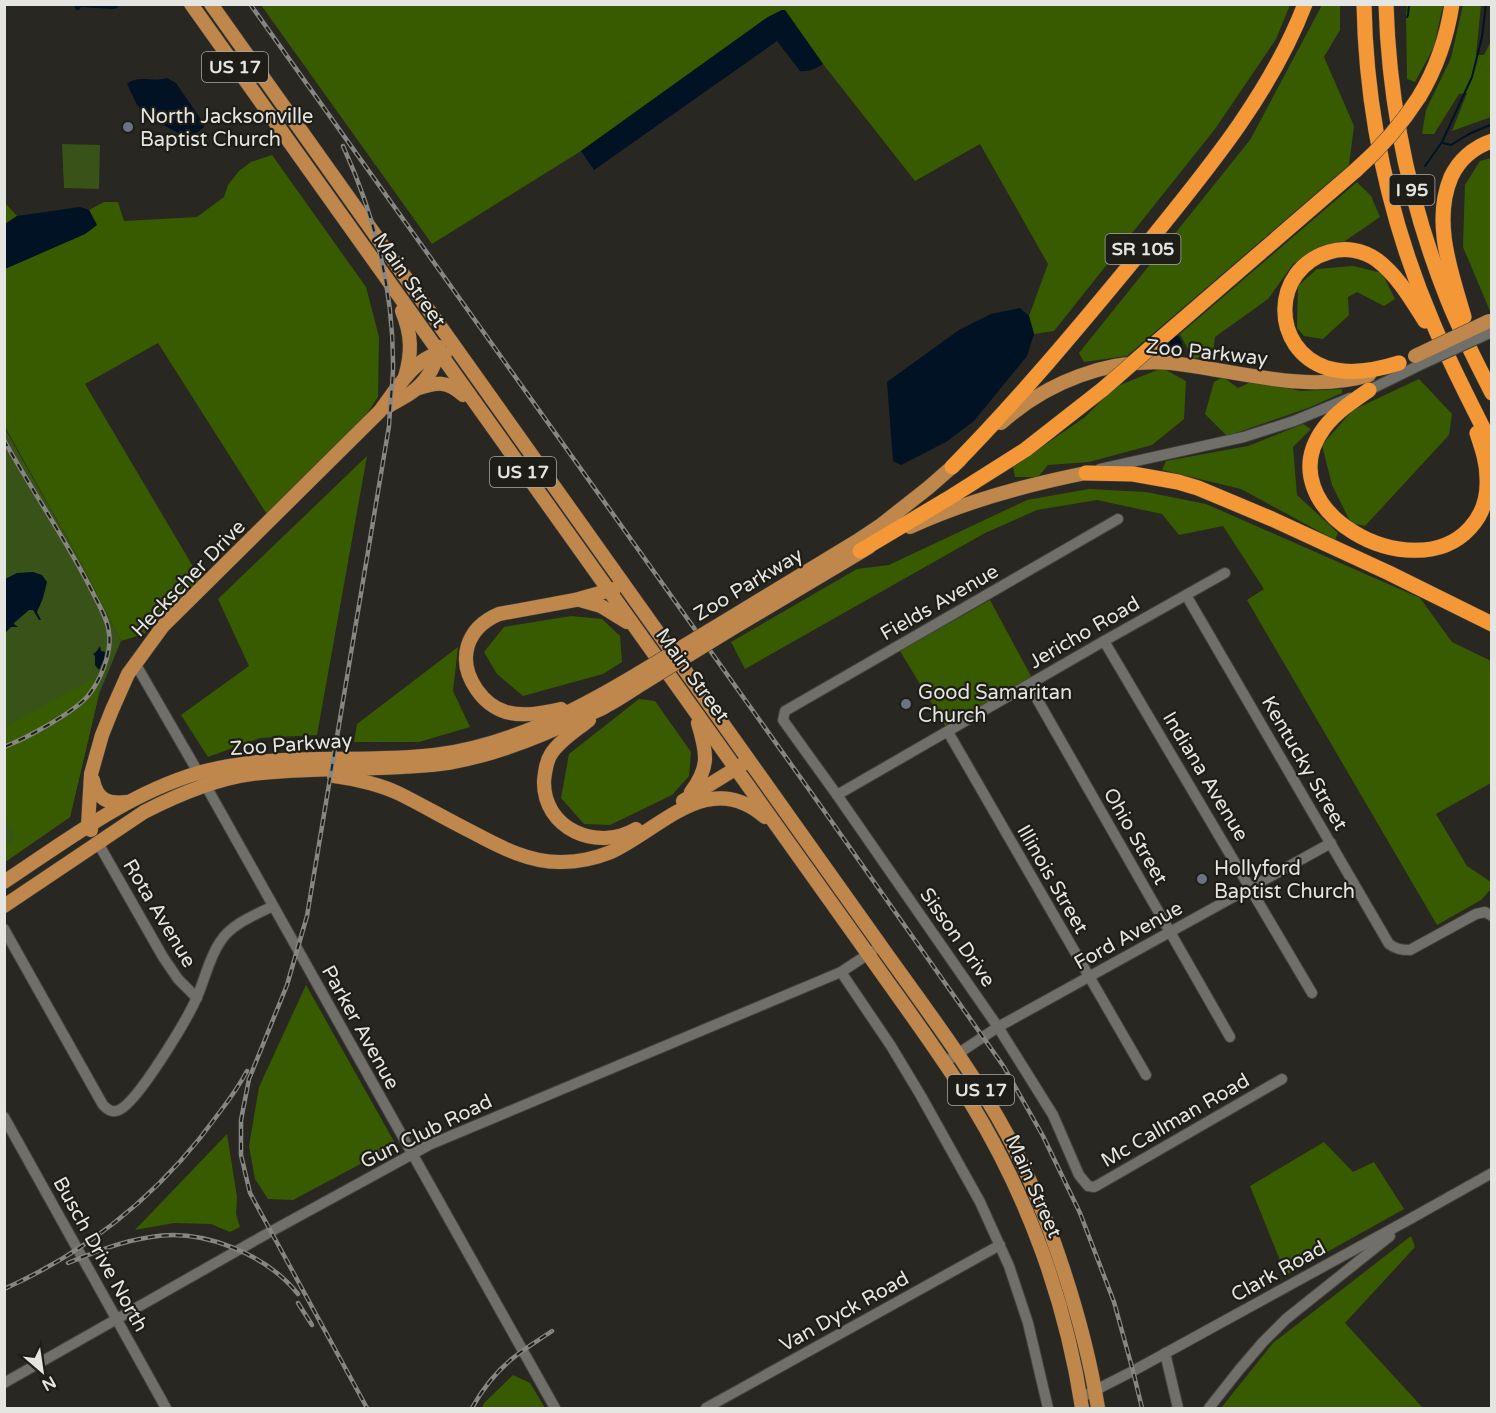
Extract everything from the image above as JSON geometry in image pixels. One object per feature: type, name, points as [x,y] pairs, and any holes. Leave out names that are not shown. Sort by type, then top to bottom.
[{"type":"highway","name":"SR 105","points":[[952,467],[995,423],[1099,303],[1184,198],[1232,135],[1265,85],[1305,4]]},
{"type":"highway","name":"I 95","points":[[1364,4],[1366,52],[1380,154],[1400,233],[1433,323],[1491,446]]},
{"type":"highway","name":"I 95","points":[[1386,4],[1393,93],[1411,186],[1439,278],[1491,393]]},
{"type":"highway","name":"SR 105","points":[[860,551],[1025,450],[1103,389],[1374,155],[1405,119],[1419,97],[1441,49],[1452,4]]},
{"type":"highway","points":[[1478,366],[1446,251],[1443,202],[1450,180],[1460,162],[1478,147],[1491,141]]},
{"type":"highway","points":[[1399,363],[1368,370],[1345,371],[1332,369],[1311,360],[1294,342],[1285,321],[1284,308],[1289,286],[1302,267],[1325,253],[1337,250],[1365,253],[1375,259],[1388,269],[1402,285],[1448,355]]},
{"type":"highway","points":[[1369,390],[1343,408],[1318,438],[1310,464],[1313,488],[1324,507],[1352,532],[1380,544],[1409,550],[1437,549],[1458,539],[1473,525],[1485,504],[1486,466],[1464,390]]},
{"type":"highway","points":[[1086,473],[1133,474],[1198,488],[1389,573],[1491,624]]},
{"type":"main road","name":"Main Street","points":[[190,4],[868,954],[944,1063],[987,1130],[1025,1207],[1053,1284],[1073,1358],[1081,1403]]},
{"type":"main road","name":"Main Street","points":[[210,4],[982,1090],[1009,1137],[1037,1196],[1082,1328],[1098,1408]]},
{"type":"main road","points":[[280,130],[294,121]]},
{"type":"main road","points":[[392,287],[409,330],[410,361],[404,378]]},
{"type":"main road","points":[[436,322],[439,336],[438,353],[464,360]]},
{"type":"main road","name":"Zoo Parkway","points":[[725,627],[881,525],[928,488],[1009,416],[1040,394],[1074,377],[1110,366],[1147,362],[1171,363],[1287,380],[1317,382],[1360,378],[1399,363],[1418,361],[1491,324]]},
{"type":"main road","name":"Heckscher Drive","points":[[88,826],[91,774],[102,735],[135,663],[163,627],[380,411],[404,378],[423,360],[438,353],[436,363],[416,389],[380,411]]},
{"type":"main road","points":[[416,389],[437,383],[455,387],[479,410]]},
{"type":"main road","name":"Zoo Parkway","points":[[4,882],[88,826],[132,801],[171,782],[199,773],[250,763],[433,755],[459,751],[523,732],[642,677],[860,551],[922,522],[982,499],[1050,480],[1086,473]]},
{"type":"main road","points":[[589,702],[536,715],[505,712],[486,701],[470,678],[465,660],[469,642],[479,627],[492,616],[575,600],[624,586]]},
{"type":"main road","points":[[575,600],[601,606],[633,625]]},
{"type":"main road","name":"Zoo Parkway","points":[[4,906],[144,812],[183,794],[251,774],[430,765],[490,754],[562,728],[605,707],[642,677]]},
{"type":"main road","points":[[605,707],[562,742],[551,755],[545,771],[544,787],[549,803],[556,817],[567,827],[579,835],[596,839],[622,836],[687,803],[731,798],[759,811],[778,828]]},
{"type":"main road","points":[[687,803],[700,780],[706,762],[702,736],[694,711]]},
{"type":"main road","points":[[303,770],[367,782],[397,793],[509,851],[549,862],[563,862],[587,859],[613,851],[752,764]]},
{"type":"main road","points":[[91,774],[94,786],[105,800],[114,803],[132,801]]},
{"type":"main road","points":[[88,826],[98,843]]},
{"type":"street","name":"Zoo Parkway","points":[[1086,473],[1221,443],[1294,421],[1369,390],[1418,361]]},
{"type":"street","name":"Fields Avenue","points":[[783,720],[785,711],[1118,519]]},
{"type":"street","name":"Jericho Road","points":[[837,795],[1225,573]]},
{"type":"street","name":"Kentucky Street","points":[[1186,595],[1389,944],[1396,949],[1410,950],[1476,914],[1485,912],[1491,916]]},
{"type":"street","name":"Indiana Avenue","points":[[1104,641],[1312,993]]},
{"type":"street","name":"Parker Avenue","points":[[135,663],[555,1408]]},
{"type":"street","name":"Ohio Street","points":[[1029,684],[1230,1037]]},
{"type":"street","name":"Sisson Drive","points":[[783,720],[998,1026],[1053,1115],[1079,1175],[1086,1185]]},
{"type":"street","name":"Illinois Street","points":[[948,732],[1146,1075]]},
{"type":"street","name":"Rota Avenue","points":[[98,843],[163,957],[178,979],[197,998]]},
{"type":"street","name":"Ford Avenue","points":[[944,1063],[998,1026],[1331,843]]},
{"type":"street","points":[[4,929],[103,1105],[112,1111],[126,1106],[134,1097],[173,1041],[197,998],[219,942],[237,925],[273,906]]},
{"type":"street","name":"Gun Club Road","points":[[4,1383],[411,1154],[840,972],[881,946]]},
{"type":"street","points":[[840,972],[891,1046],[980,1202],[1009,1266],[1028,1323],[1048,1408]]},
{"type":"street","name":"Mc Callman Road","points":[[1086,1185],[1094,1187],[1098,1185],[1282,1079]]},
{"type":"street","name":"Busch Drive North","points":[[4,1117],[166,1408]]},
{"type":"street","name":"Clark Road","points":[[1081,1403],[1095,1391],[1410,1220],[1491,1173]]},
{"type":"street","points":[[1209,1408],[1239,1370],[1286,1319],[1410,1220]]},
{"type":"street","name":"Van Dyck Road","points":[[706,1408],[1000,1245]]},
{"type":"street","points":[[1164,1353],[1178,1408]]},
{"type":"green space","points":[[261,5],[1290,5],[1276,39],[1215,129],[1054,331],[1034,334],[1029,316],[1048,264],[980,144],[915,181],[823,64],[785,10],[768,17],[581,151],[432,244]]},
{"type":"green space","points":[[1322,5],[1340,5],[1340,30],[1324,57],[1354,126],[1349,165],[1127,356],[1084,362],[1079,353],[1250,140]]},
{"type":"green space","points":[[1407,5],[1443,5],[1434,47],[1415,82],[1407,79]]},
{"type":"green space","points":[[1463,5],[1481,5],[1476,55],[1484,55],[1491,41],[1491,117],[1452,131],[1467,93],[1459,94],[1434,134],[1422,134],[1426,110],[1451,58]]},
{"type":"green space","points":[[62,144],[100,145],[99,189],[64,188]]},
{"type":"green space","points":[[272,155],[366,287],[379,337],[378,397],[368,412],[268,516],[158,343],[85,384],[201,580],[144,634],[121,641],[81,563],[5,427],[4,269],[85,234],[97,225],[89,210],[104,202],[118,202],[124,221],[197,217],[224,197],[228,185],[239,171],[251,162]]},
{"type":"green space","points":[[1491,158],[1492,311],[1490,311],[1463,247],[1465,185],[1480,161]]},
{"type":"green space","points":[[1357,182],[1371,196],[1380,217],[1345,241],[1329,244],[1293,264],[1268,299],[1215,337],[1213,354],[1193,359],[1180,334]]},
{"type":"green space","points":[[4,202],[17,216],[5,224],[4,224]]},
{"type":"green space","points":[[1353,266],[1382,273],[1395,299],[1384,306],[1357,292],[1348,297],[1349,315],[1323,339],[1304,336],[1297,328],[1298,286],[1317,269]]},
{"type":"green space","points":[[1162,368],[1186,381],[1184,419],[1152,445],[1089,462],[1048,465],[1038,477],[1015,477],[1013,467],[1085,417],[1115,387]]},
{"type":"green space","points":[[1223,377],[1238,388],[1253,381],[1301,391],[1342,389],[1342,393],[1308,408],[1227,436],[1205,414],[1214,382]]},
{"type":"green space","points":[[1419,379],[1452,414],[1449,435],[1365,526],[1351,523],[1332,485],[1322,445],[1353,410]]},
{"type":"green space","points":[[1303,424],[1311,429],[1293,447],[1297,495],[1338,533],[1335,540],[1241,489],[1162,470],[1166,461],[1248,446]]},
{"type":"green space","points":[[4,427],[81,563],[121,641],[99,694],[70,817],[5,862]]},
{"type":"green space","points":[[367,456],[317,735],[260,738],[208,757],[181,715],[249,666],[218,599]]},
{"type":"green space","points":[[1089,489],[1146,492],[1206,504],[1420,598],[1452,642],[1491,661],[1491,783],[1436,814],[1467,866],[1491,882],[1491,889],[1481,900],[1437,925],[1247,600],[1264,589],[1223,526],[1179,535],[1162,514],[1097,500],[1037,510],[985,533],[745,669],[731,642],[857,569],[889,565],[1027,500]]},
{"type":"green space","points":[[990,600],[1032,678],[946,727],[900,651]]},
{"type":"green space","points":[[571,616],[602,619],[620,636],[622,662],[603,674],[523,696],[497,674],[484,652],[504,627]]},
{"type":"green space","points":[[458,647],[453,691],[470,727],[419,742],[354,742],[357,724]]},
{"type":"green space","points":[[95,678],[99,694],[70,817],[5,862],[5,846],[14,839],[5,820],[5,727]]},
{"type":"green space","points":[[639,699],[655,701],[691,752],[689,776],[672,795],[610,825],[584,824],[561,798],[569,754]]},
{"type":"green space","points":[[306,985],[396,1145],[293,1200],[268,1199],[255,1179],[249,1146],[259,1087]]},
{"type":"green space","points":[[227,1134],[237,1197],[236,1214],[240,1227],[230,1232],[211,1224],[174,1223],[135,1230]]},
{"type":"green space","points":[[1324,1142],[1353,1172],[1374,1162],[1404,1209],[1286,1275],[1250,1186]]},
{"type":"green space","points":[[1411,1236],[1415,1247],[1345,1323],[1423,1408],[1221,1408],[1273,1343]]},
{"type":"green space","points":[[513,1375],[530,1383],[545,1408],[482,1408],[484,1403]]},
{"type":"water","points":[[74,5],[119,5],[113,9],[81,7],[76,10]]},
{"type":"water","points":[[785,10],[823,64],[812,70],[800,71],[777,41],[594,170],[581,151],[768,17]]},
{"type":"water","points":[[167,78],[176,83],[202,121],[204,127],[194,135],[182,135],[150,118],[137,105],[127,84],[141,79]]},
{"type":"water","points":[[80,207],[89,210],[97,225],[85,234],[5,269],[5,224],[17,216]]},
{"type":"water","points":[[1020,308],[1029,316],[1034,334],[1027,356],[974,421],[946,442],[901,465],[893,461],[887,382],[959,330],[991,314]]},
{"type":"water","points":[[1174,336],[1178,336],[1182,347],[1177,350],[1155,353]]},
{"type":"water","points":[[33,572],[42,575],[47,582],[37,612],[41,620],[33,610],[29,610],[14,623],[18,627],[11,627],[5,633],[5,579],[17,573]]},
{"type":"water","points":[[100,646],[101,651],[105,652],[99,670],[95,665],[93,654]]},
{"type":"waterway","points":[[1407,17],[1409,4]]},
{"type":"waterway","points":[[1425,166],[1442,142],[1472,77],[1482,37],[1486,4]]},
{"type":"waterway","points":[[1443,143],[1451,145],[1492,124]]},
{"type":"railway","points":[[250,4],[1004,1067],[1043,1136],[1080,1213],[1114,1302],[1142,1408]]},
{"type":"railway","points":[[343,146],[373,227],[386,284],[393,370],[389,426],[307,916],[287,985],[249,1079],[241,1120],[241,1155],[250,1193],[367,1408]]},
{"type":"railway","points":[[4,440],[84,575],[105,618],[109,641],[104,667],[87,697],[71,711],[48,725],[4,747]]},
{"type":"railway","points":[[4,1289],[66,1256],[95,1237],[149,1193],[197,1141],[230,1098],[247,1071]]},
{"type":"railway","points":[[68,1263],[130,1241],[171,1235],[191,1236],[232,1247],[251,1256],[269,1267],[298,1294]]},
{"type":"railway","points":[[298,1303],[312,1325]]},
{"type":"railway","points":[[472,1408],[490,1381],[507,1363],[552,1331]]},
{"type":"place","name":"North Jacksonville Baptist Church","points":[[128,127]]},
{"type":"place","name":"Good Samaritan Church","points":[[906,704]]},
{"type":"place","name":"Hollyford Baptist Church","points":[[1202,879]]}]
